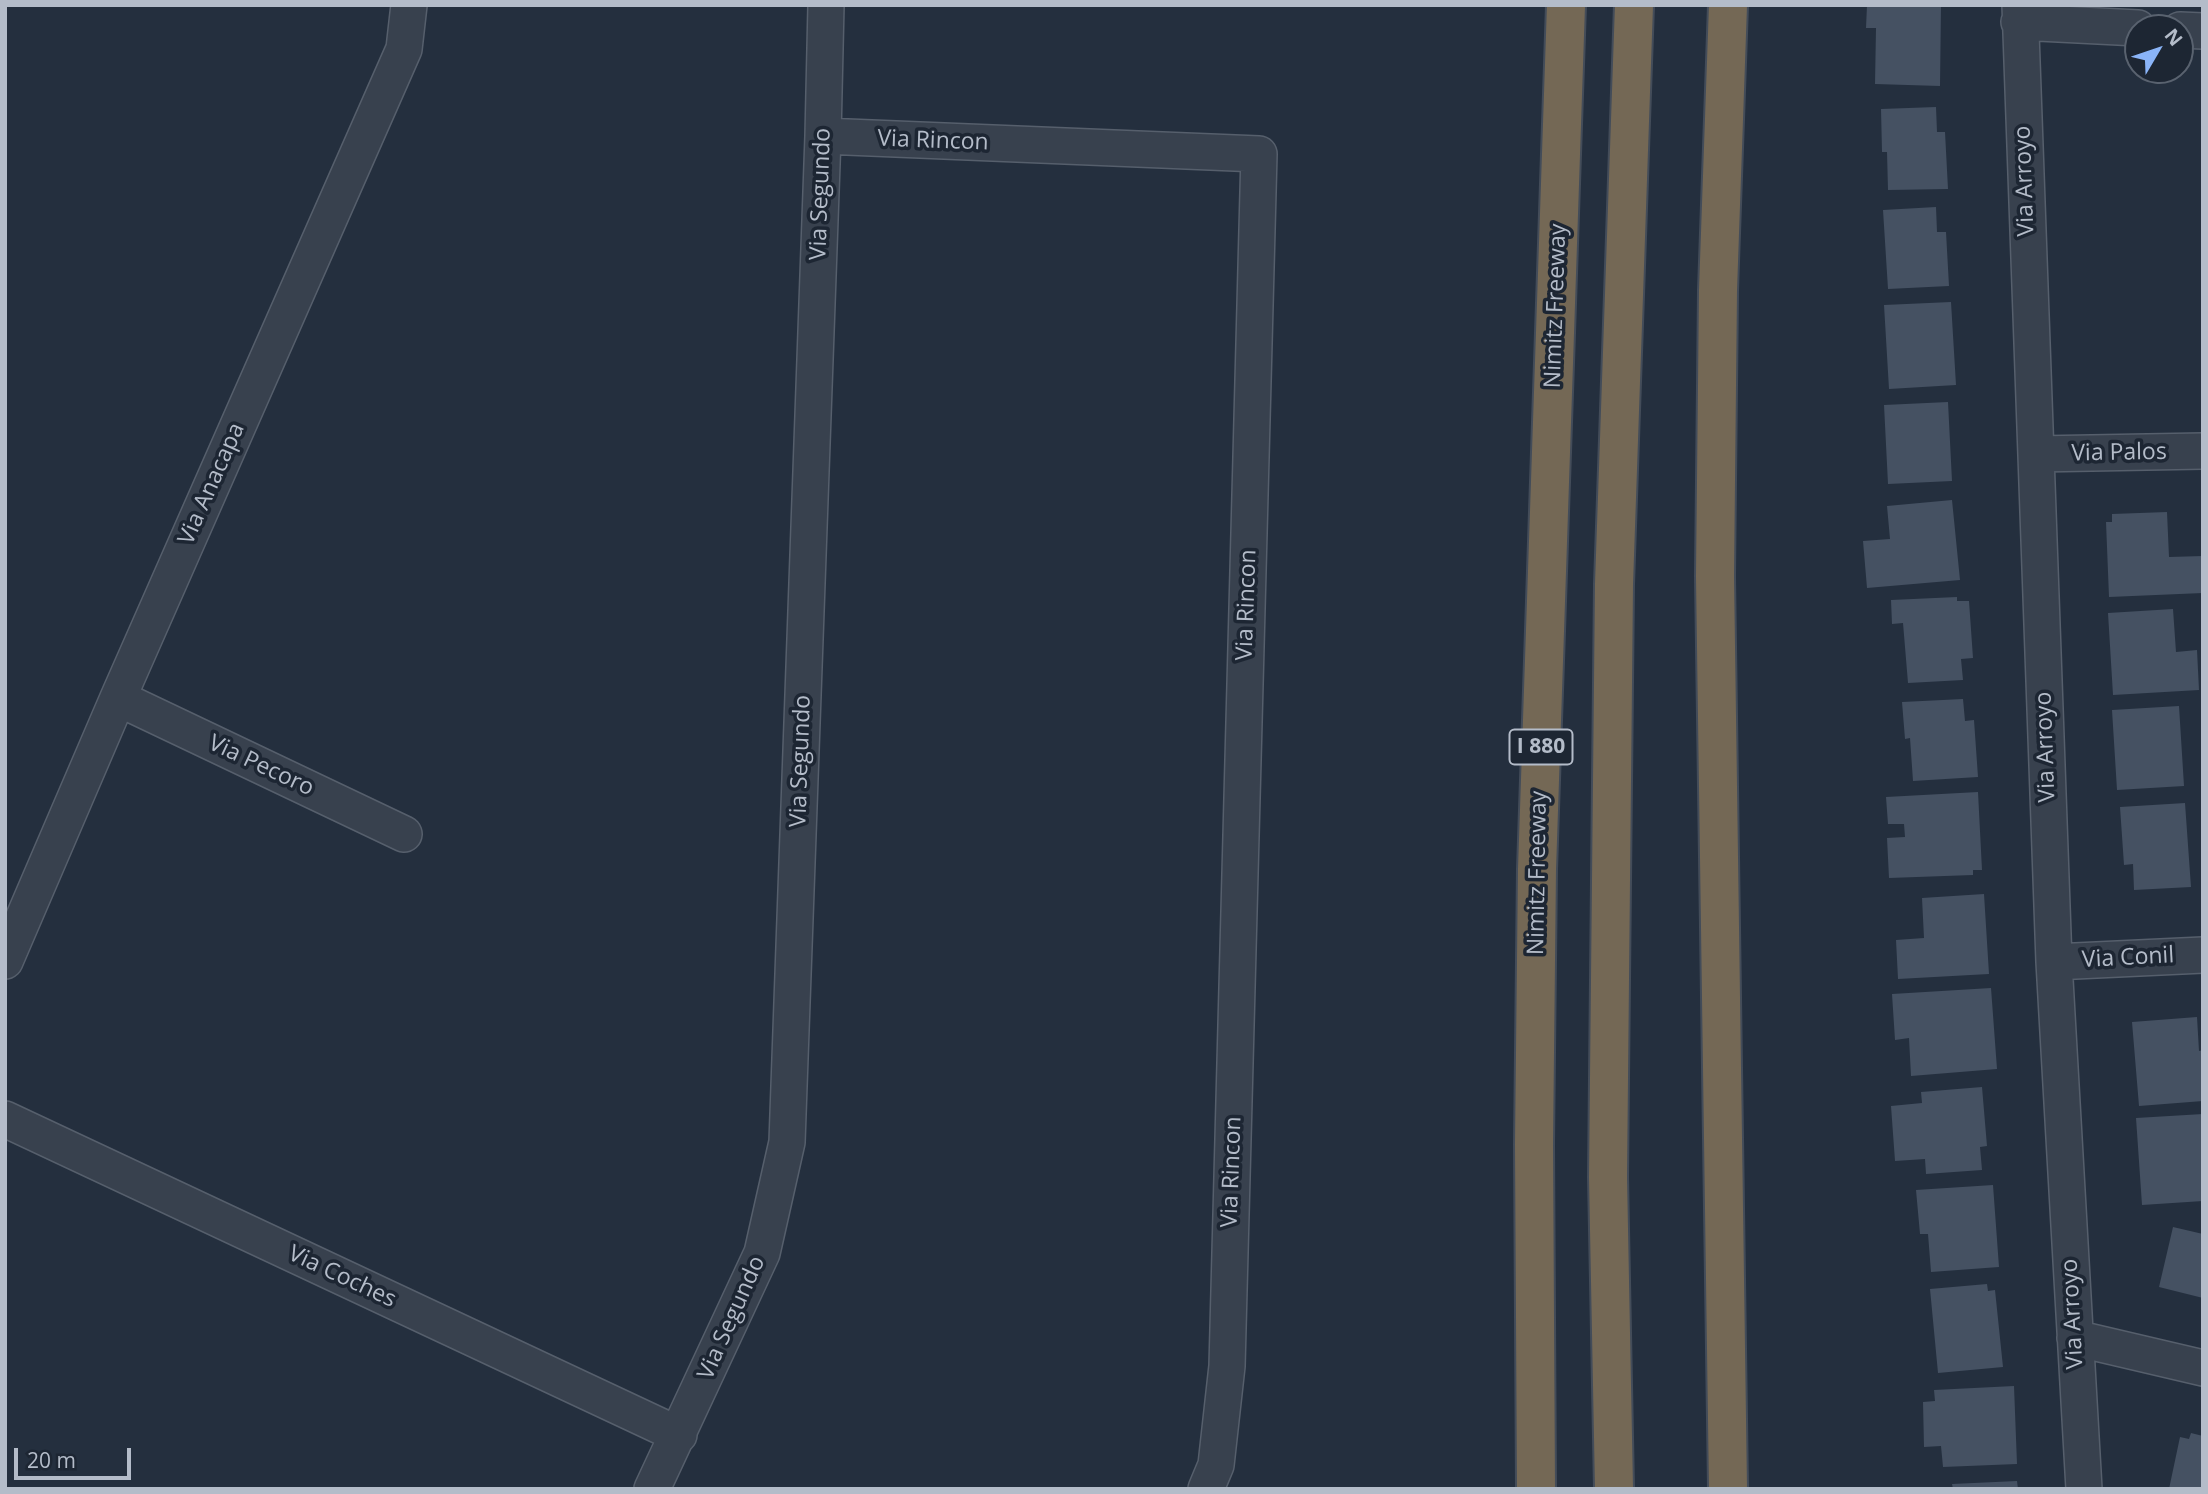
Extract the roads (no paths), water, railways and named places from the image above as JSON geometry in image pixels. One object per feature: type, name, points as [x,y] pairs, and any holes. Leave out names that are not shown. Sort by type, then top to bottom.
[{"type":"highway","name":"Nimitz Freeway","points":[[1536,1489],[1536,869],[1566,5]]},
{"type":"highway","points":[[1614,1489],[1608,1177],[1614,584],[1634,5]]},
{"type":"highway","points":[[1728,5],[1718,289],[1715,589],[1728,1489]]},
{"type":"street","name":"Via Anacapa","points":[[5,961],[404,49],[409,5]]},
{"type":"street","name":"Via Segundo","points":[[652,1489],[762,1253],[787,1142],[826,5]]},
{"type":"street","points":[[2020,14],[2124,26]]},
{"type":"street","name":"Via Arroyo","points":[[2020,14],[2054,962],[2084,1489]]},
{"type":"street","name":"Via Rincon","points":[[823,136],[1259,155],[1227,1366],[1216,1465],[1206,1489]]},
{"type":"street","name":"Via Palos","points":[[2036,454],[2203,451]]},
{"type":"street","name":"Via Pecoro","points":[[118,698],[404,834]]},
{"type":"street","name":"Via Conil","points":[[2054,962],[2203,955]]},
{"type":"street","name":"Via Coches","points":[[5,1119],[679,1435]]},
{"type":"street","points":[[2075,1338],[2203,1368]]}]
